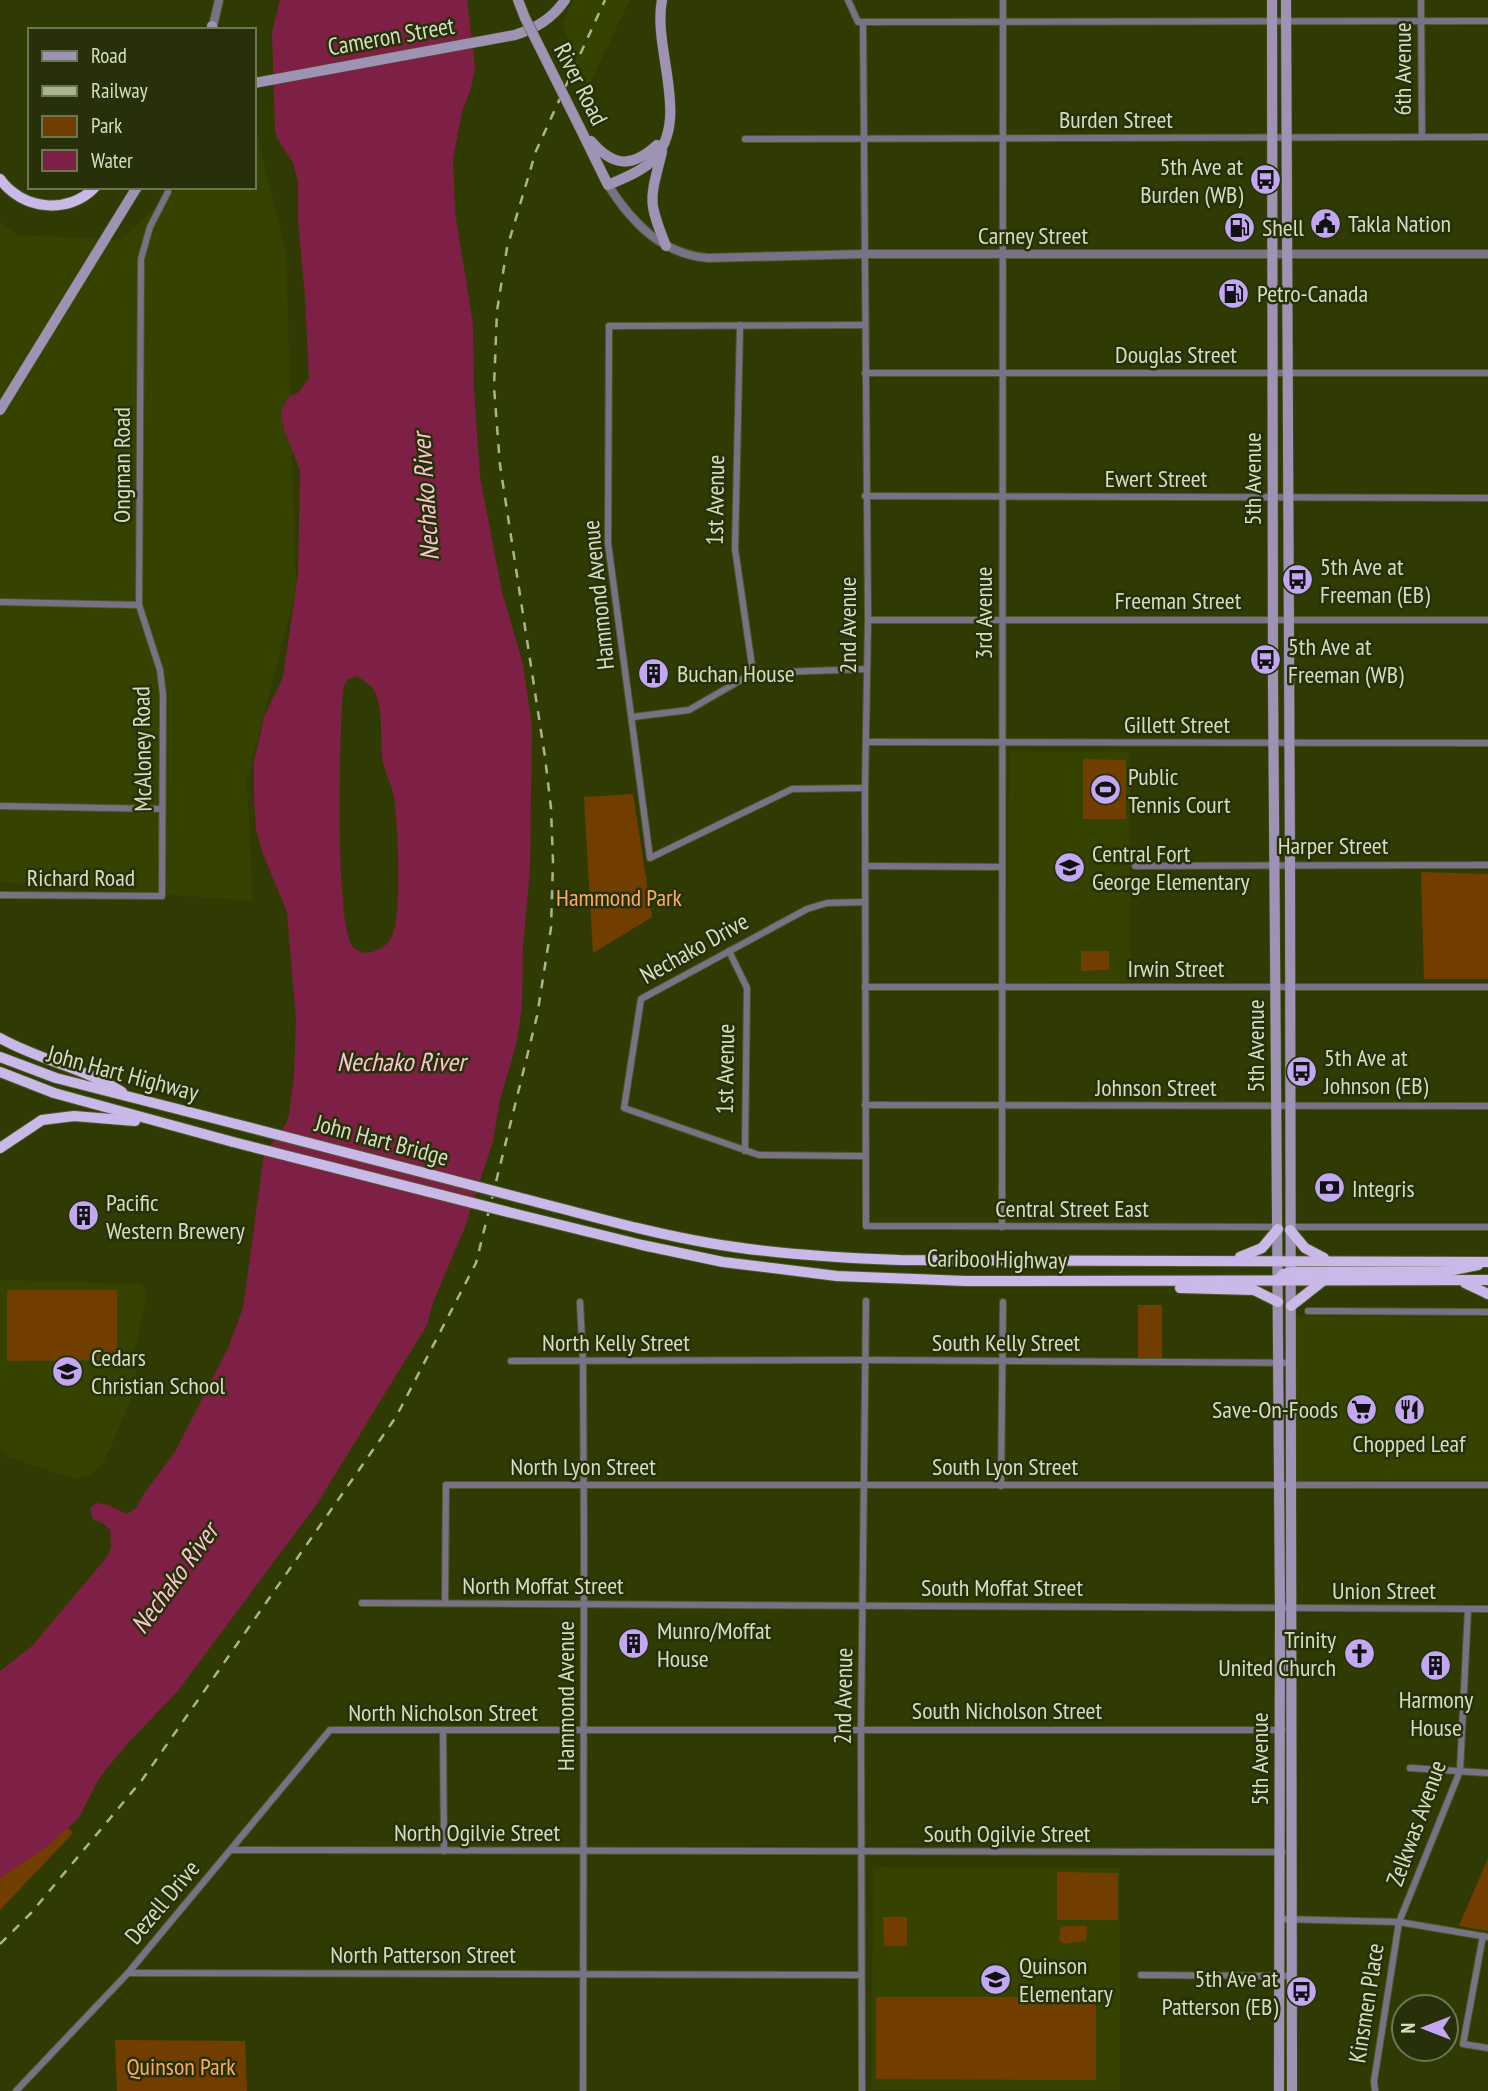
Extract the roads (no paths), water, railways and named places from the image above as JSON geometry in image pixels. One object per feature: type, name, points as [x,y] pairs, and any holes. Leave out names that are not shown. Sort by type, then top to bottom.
[{"type":"highway","points":[[0,179],[9,191],[33,203],[54,206],[72,203],[87,196],[93,189]]},
{"type":"highway","points":[[0,1038],[26,1053],[104,1081],[130,1098]]},
{"type":"highway","name":"John Hart Highway","points":[[0,1057],[56,1078],[236,1124]]},
{"type":"highway","name":"John Hart Highway","points":[[0,1072],[54,1093],[233,1142]]},
{"type":"highway","points":[[0,1149],[43,1120],[94,1116],[173,1126]]},
{"type":"highway","name":"John Hart Bridge","points":[[236,1124],[517,1197]]},
{"type":"highway","name":"John Hart Bridge","points":[[233,1142],[512,1213]]},
{"type":"highway","name":"Cariboo Highway","points":[[517,1197],[681,1238],[789,1254],[900,1260],[1278,1261],[1291,1271],[1324,1280],[1488,1280]]},
{"type":"highway","name":"Cariboo Highway","points":[[512,1213],[723,1262],[838,1276],[966,1281],[1278,1280],[1291,1271],[1330,1261],[1488,1262]]},
{"type":"highway","points":[[1227,1260],[1262,1248],[1278,1228]]},
{"type":"highway","points":[[1291,1229],[1305,1248],[1330,1261]]},
{"type":"highway","points":[[1291,1271],[1444,1272],[1488,1262]]},
{"type":"highway","points":[[1291,1306],[1324,1280]]},
{"type":"highway","points":[[1452,1280],[1472,1285],[1488,1294]]},
{"type":"highway","points":[[1100,1281],[1153,1287],[1254,1290],[1278,1302]]},
{"type":"main road","name":"Cameron Street","points":[[256,83],[515,35],[540,25],[556,13],[565,0]]},
{"type":"main road","points":[[662,0],[660,39],[670,110],[669,128],[650,197],[653,213],[666,246]]},
{"type":"main road","name":"5th Avenue","points":[[1272,0],[1278,1363],[1279,1486],[1285,1609]]},
{"type":"main road","name":"5th Avenue","points":[[1286,0],[1291,1485],[1285,1609],[1285,1852],[1280,1919],[1292,2091]]},
{"type":"main road","name":"River Road","points":[[518,1],[608,185]]},
{"type":"main road","points":[[580,128],[600,151],[616,161],[632,162],[647,154],[666,138]]},
{"type":"main road","points":[[608,185],[650,163],[666,138]]},
{"type":"main road","points":[[0,410],[136,189]]},
{"type":"main road","name":"5th Avenue","points":[[1279,2091],[1291,1919],[1285,1852]]},
{"type":"street","points":[[212,28],[219,0]]},
{"type":"street","points":[[848,0],[858,22],[1488,21]]},
{"type":"street","name":"3rd Avenue","points":[[1002,1227],[1003,0]]},
{"type":"street","name":"6th Avenue","points":[[1421,0],[1422,137]]},
{"type":"street","name":"2nd Avenue","points":[[863,22],[867,620],[864,1156],[866,1226]]},
{"type":"street","name":"Burden Street","points":[[745,139],[1488,137]]},
{"type":"street","name":"Carney Street","points":[[608,185],[641,228],[666,246],[689,256],[708,258],[865,254],[1488,254]]},
{"type":"street","name":"Ongman Road","points":[[139,605],[141,259],[150,227],[168,191]]},
{"type":"street","points":[[740,326],[865,325]]},
{"type":"street","name":"Hammond Avenue","points":[[740,326],[609,326],[608,543],[650,858],[792,789],[865,788]]},
{"type":"street","name":"1st Avenue","points":[[740,326],[735,549],[752,673]]},
{"type":"street","name":"Douglas Street","points":[[865,373],[1488,373]]},
{"type":"street","name":"Ewert Street","points":[[865,496],[1488,498]]},
{"type":"street","points":[[0,602],[139,605]]},
{"type":"street","name":"McAloney Road","points":[[139,605],[160,670],[163,695],[162,896]]},
{"type":"street","name":"Freeman Street","points":[[867,620],[1488,620]]},
{"type":"street","points":[[632,717],[689,709],[752,673],[867,669]]},
{"type":"street","name":"Gillett Street","points":[[866,742],[1488,743]]},
{"type":"street","points":[[0,806],[162,809]]},
{"type":"street","name":"Harper Street","points":[[1135,866],[1488,865]]},
{"type":"street","points":[[865,866],[1002,867]]},
{"type":"street","name":"Richard Road","points":[[0,895],[162,896]]},
{"type":"street","name":"Nechako Drive","points":[[864,1156],[759,1154],[624,1108],[641,999],[807,909],[827,903],[865,902]]},
{"type":"street","name":"1st Avenue","points":[[729,951],[747,988],[745,1151]]},
{"type":"street","name":"Irwin Street","points":[[865,988],[1488,987]]},
{"type":"street","name":"Johnson Street","points":[[865,1105],[1488,1107]]},
{"type":"street","name":"Central Street East","points":[[866,1226],[1278,1228]]},
{"type":"street","points":[[1291,1229],[1488,1227]]},
{"type":"street","name":"2nd Avenue","points":[[862,2091],[861,1729],[866,1301]]},
{"type":"street","name":"Hammond Avenue","points":[[580,1302],[584,1485],[583,2091]]},
{"type":"street","points":[[1001,1486],[1003,1302]]},
{"type":"street","points":[[1308,1311],[1488,1312]]},
{"type":"street","name":"North Kelly Street","points":[[511,1361],[720,1361]]},
{"type":"street","name":"South Kelly Street","points":[[720,1361],[1291,1363]]},
{"type":"street","name":"North Lyon Street","points":[[445,1604],[446,1485],[720,1486]]},
{"type":"street","name":"South Lyon Street","points":[[720,1486],[1488,1485]]},
{"type":"street","name":"North Moffat Street","points":[[362,1603],[723,1605]]},
{"type":"street","name":"South Moffat Street","points":[[723,1605],[1285,1609]]},
{"type":"street","name":"Union Street","points":[[1285,1609],[1488,1609]]},
{"type":"street","name":"Zelkwas Avenue","points":[[1399,1922],[1460,1771],[1468,1609]]},
{"type":"street","points":[[443,1730],[444,1851]]},
{"type":"street","name":"North Nicholson Street","points":[[330,1731],[723,1730]]},
{"type":"street","name":"South Nicholson Street","points":[[723,1730],[1285,1730]]},
{"type":"street","name":"Dezell Drive","points":[[16,2091],[128,1973],[330,1731]]},
{"type":"street","points":[[1410,1768],[1488,1773]]},
{"type":"street","name":"North Ogilvie Street","points":[[231,1850],[722,1852]]},
{"type":"street","name":"South Ogilvie Street","points":[[722,1852],[1285,1852]]},
{"type":"street","points":[[1280,1919],[1399,1922],[1485,1936],[1463,2044],[1488,2048]]},
{"type":"street","name":"Kinsmen Place","points":[[1375,2091],[1374,2081],[1399,1922]]},
{"type":"street","name":"North Patterson Street","points":[[128,1973],[861,1975]]},
{"type":"street","points":[[1141,1975],[1285,1975]]},
{"type":"water","name":"Nechako River","points":[[280,0],[467,0],[475,66],[471,88],[462,111],[453,159],[455,212],[473,325],[480,477],[502,592],[523,664],[532,728],[530,868],[523,947],[522,1007],[516,1045],[499,1104],[493,1141],[465,1227],[432,1305],[427,1325],[317,1504],[177,1692],[127,1744],[100,1777],[78,1819],[44,1849],[0,1878],[0,1671],[32,1646],[107,1557],[111,1548],[110,1530],[93,1519],[90,1508],[97,1503],[127,1514],[136,1508],[175,1452],[228,1348],[243,1308],[264,1154],[286,1124],[289,1115],[296,1020],[287,912],[263,854],[256,829],[254,761],[264,717],[283,677],[298,574],[300,470],[284,430],[281,411],[289,396],[298,393],[309,378],[298,221],[298,182],[293,163],[277,138],[275,129],[272,32]],"holes":[[[357,676],[372,687],[379,704],[382,757],[394,798],[398,847],[397,909],[392,936],[381,948],[367,953],[353,947],[347,930],[341,865],[343,688],[348,679]]]},
{"type":"railway","points":[[0,1944],[31,1913],[142,1780],[396,1417],[476,1263],[537,1016],[551,928],[553,862],[551,808],[545,757],[500,465],[494,387],[497,311],[507,248],[536,151],[605,0]]},
{"type":"place","name":"5th Ave at Burden (WB)","points":[[1266,180]]},
{"type":"place","name":"Takla Nation","points":[[1325,223]]},
{"type":"place","name":"Shell","points":[[1239,227]]},
{"type":"place","name":"Petro-Canada","points":[[1234,293]]},
{"type":"place","name":"5th Ave at Freeman (EB)","points":[[1297,580]]},
{"type":"place","name":"5th Ave at Freeman (WB)","points":[[1265,660]]},
{"type":"place","name":"Buchan House","points":[[654,673]]},
{"type":"place","name":"Public Tennis Court","points":[[1105,790]]},
{"type":"place","name":"Central Fort George Elementary","points":[[1069,867]]},
{"type":"place","name":"5th Ave at Johnson (EB)","points":[[1301,1071]]},
{"type":"place","name":"Integris","points":[[1329,1188]]},
{"type":"place","name":"Pacific Western Brewery","points":[[83,1216]]},
{"type":"place","name":"Cedars Christian School","points":[[68,1371]]},
{"type":"place","name":"Save-On-Foods","points":[[1361,1409]]},
{"type":"place","name":"Chopped Leaf","points":[[1409,1409]]},
{"type":"place","name":"Munro/Moffat House","points":[[634,1644]]},
{"type":"place","name":"Trinity United Church","points":[[1359,1653]]},
{"type":"place","name":"Harmony House","points":[[1436,1665]]},
{"type":"place","name":"Quinson Elementary","points":[[996,1979]]},
{"type":"place","name":"5th Ave at Patterson (EB)","points":[[1301,1992]]},
{"type":"park label","name":"Hammond Park","points":[[619,897]]},
{"type":"park label","name":"Quinson Park","points":[[181,2066]]}]
